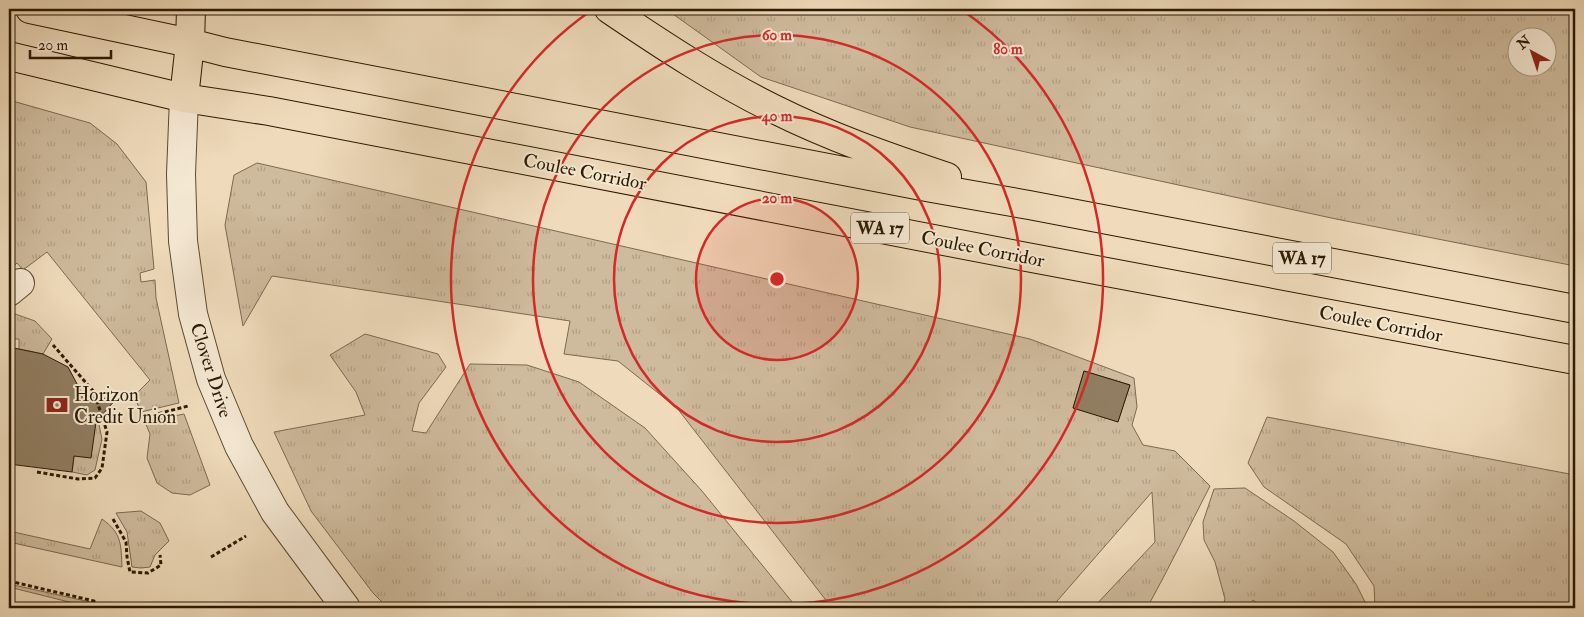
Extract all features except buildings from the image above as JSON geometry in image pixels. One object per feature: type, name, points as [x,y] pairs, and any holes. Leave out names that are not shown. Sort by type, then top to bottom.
[{"type":"main road","points":[[30,9],[225,52],[922,187],[1029,205]]},
{"type":"main road","points":[[184,98],[192,9]]},
{"type":"main road","name":"WA 17","points":[[609,9],[698,66],[775,110],[880,155],[1029,205],[1575,309]]},
{"type":"main road","name":"Coulee Corridor","points":[[9,56],[184,98],[269,110],[1032,258],[1575,360]]},
{"type":"street","name":"Clover Drive","points":[[184,98],[183,241],[193,314],[211,378],[238,446],[275,512],[346,608]]},
{"type":"path","points":[[37,472],[78,479],[95,478],[102,468],[107,432],[94,392],[53,345]]},
{"type":"path","points":[[146,417],[188,406]]},
{"type":"path","points":[[113,519],[126,542],[130,572],[148,573],[161,565],[160,555]]},
{"type":"path","points":[[211,557],[246,536]]},
{"type":"path","points":[[9,581],[94,600],[92,608]]},
{"type":"green space","points":[[666,9],[1575,9],[1575,266],[1336,219],[910,127],[761,77]]},
{"type":"green space","points":[[9,100],[90,123],[117,144],[146,182],[154,269],[140,273],[141,282],[155,280],[156,298],[179,403],[141,412],[134,396],[150,380],[47,252],[23,270],[17,263],[9,270]]},
{"type":"green space","points":[[257,163],[1030,339],[1134,378],[1137,407],[1132,425],[1143,445],[1175,451],[1210,486],[1147,608],[1093,608],[1155,542],[1152,492],[1051,608],[832,608],[677,408],[618,361],[564,354],[570,321],[272,276],[243,326],[225,225],[234,175]],"holes":[[[1084,371],[1130,385],[1118,421],[1073,408]]]},
{"type":"green space","points":[[15,314],[35,321],[52,339],[43,354],[19,349],[19,339],[9,339],[9,315]]},
{"type":"green space","points":[[365,334],[438,354],[446,367],[419,403],[412,431],[426,433],[470,364],[527,365],[579,382],[645,428],[702,491],[797,608],[388,608],[373,593],[311,511],[274,432],[365,415],[356,392],[330,355]]},
{"type":"green space","points":[[184,414],[210,485],[190,495],[172,493],[157,483],[147,458],[150,434],[145,422]]},
{"type":"green space","points":[[1267,417],[1575,475],[1575,608],[1375,608],[1374,586],[1346,544],[1264,487],[1248,463]]},
{"type":"green space","points":[[98,420],[102,439],[95,470],[87,475],[72,472],[74,456]]},
{"type":"green space","points":[[1245,488],[1294,521],[1333,552],[1356,584],[1368,608],[1264,608],[1253,600],[1247,608],[1222,608],[1225,599],[1215,562],[1204,540],[1203,522],[1214,489]]},
{"type":"green space","points":[[141,511],[160,523],[169,541],[155,555],[150,567],[141,568],[132,567],[127,532],[116,513]]},
{"type":"green space","points":[[102,519],[109,524],[117,535],[121,546],[122,567],[9,542],[9,531],[90,549]]},
{"type":"green space","points":[[9,584],[90,602],[88,608],[72,608],[73,603],[9,587]]},
{"type":"place","name":"Horizon Credit Union","points":[[57,405]]}]
